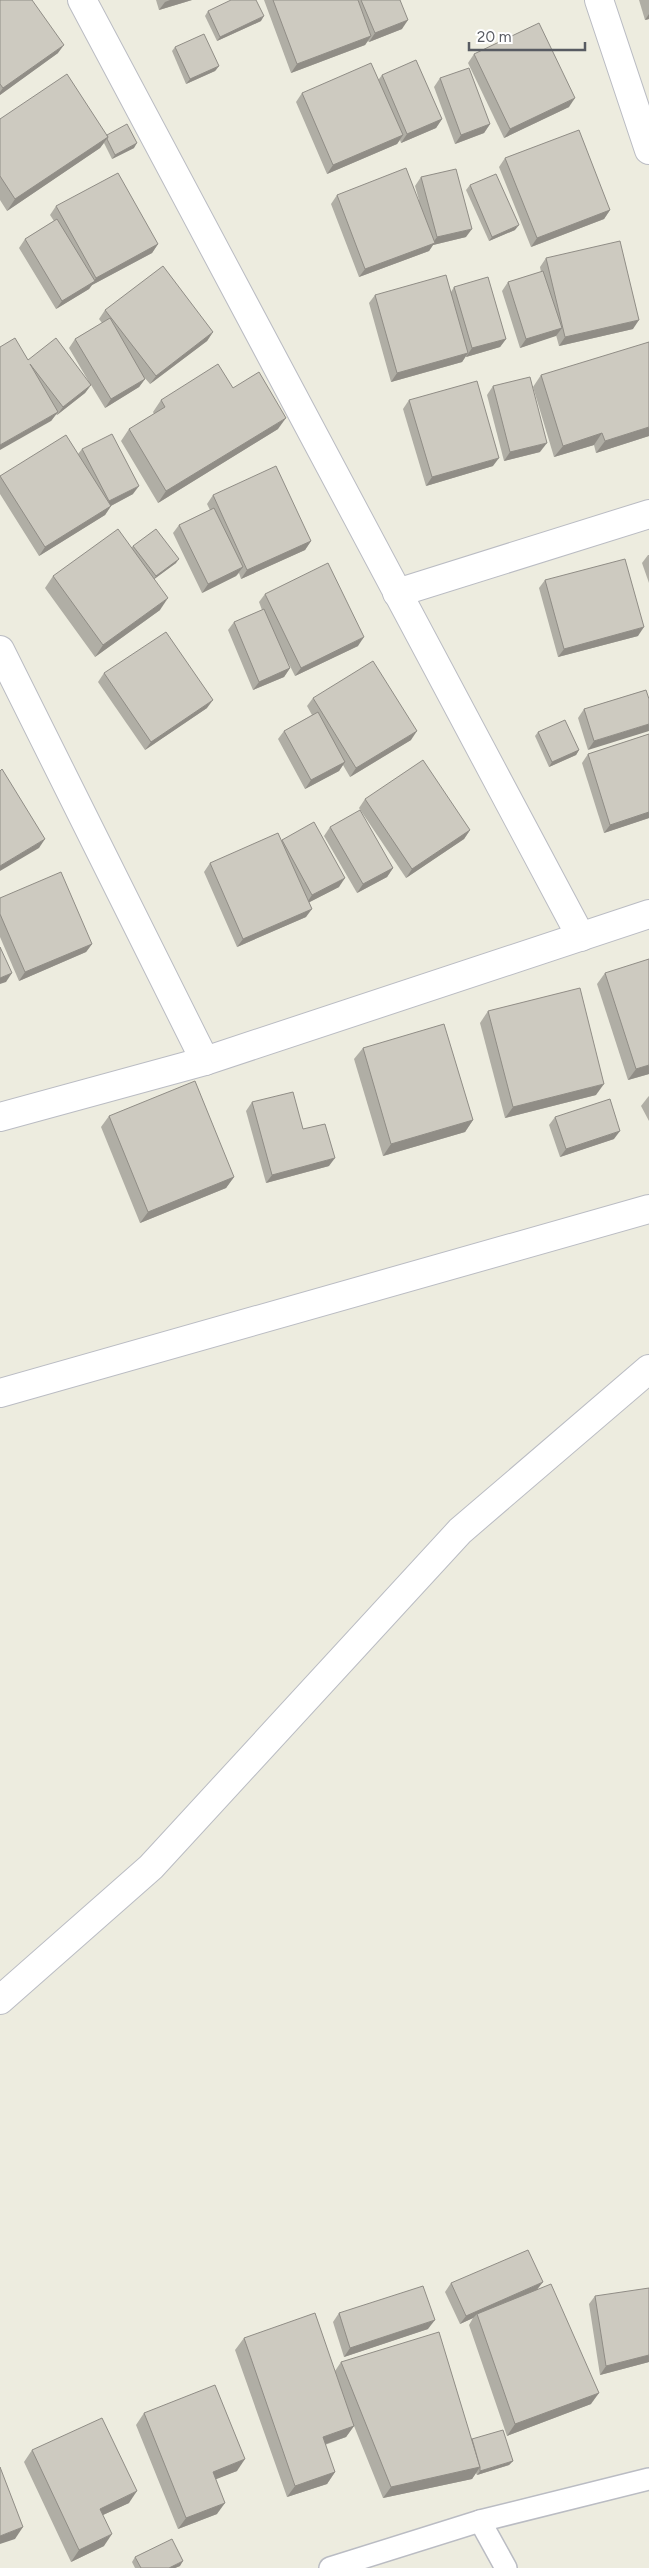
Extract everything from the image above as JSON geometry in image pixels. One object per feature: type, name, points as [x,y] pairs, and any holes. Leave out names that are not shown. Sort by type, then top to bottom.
[{"type":"street","points":[[82,0],[581,937]]},
{"type":"street","points":[[599,0],[645,121],[649,150]]},
{"type":"street","points":[[397,593],[649,514]]},
{"type":"street","points":[[0,650],[205,1060]]},
{"type":"street","points":[[0,1118],[205,1060],[649,914]]},
{"type":"street","points":[[0,1393],[649,1209]]},
{"type":"street","points":[[0,2000],[151,1867],[460,1531],[649,1369]]},
{"type":"lane","points":[[330,2568],[480,2521],[649,2479]]},
{"type":"lane","points":[[480,2521],[506,2568]]},
{"type":"building","points":[[0,0],[32,0],[64,45],[3,88],[0,84]]},
{"type":"building","points":[[231,0],[256,0],[264,16],[220,37],[208,11]]},
{"type":"building","points":[[273,0],[358,0],[371,36],[297,64]]},
{"type":"building","points":[[361,0],[400,0],[408,20],[375,33]]},
{"type":"building","points":[[539,23],[575,98],[510,129],[474,54]]},
{"type":"building","points":[[204,34],[219,66],[190,79],[175,47]]},
{"type":"building","points":[[416,60],[442,119],[407,134],[382,75]]},
{"type":"building","points":[[371,63],[403,135],[333,165],[302,93]]},
{"type":"building","points":[[469,68],[490,124],[461,135],[440,78]]},
{"type":"building","points":[[67,74],[108,137],[15,199],[0,176],[0,119]]},
{"type":"building","points":[[127,124],[137,143],[115,155],[107,135]]},
{"type":"building","points":[[579,130],[610,210],[537,238],[505,158]]},
{"type":"building","points":[[406,168],[435,243],[365,269],[337,195]]},
{"type":"building","points":[[456,169],[472,229],[437,237],[421,177]]},
{"type":"building","points":[[118,173],[158,244],[96,278],[56,206]]},
{"type":"building","points":[[496,174],[519,225],[492,237],[470,185]]},
{"type":"building","points":[[57,219],[95,281],[62,301],[25,239]]},
{"type":"building","points":[[620,241],[639,320],[565,337],[546,258]]},
{"type":"building","points":[[163,266],[213,332],[156,376],[105,310]]},
{"type":"building","points":[[543,271],[562,328],[526,339],[508,282]]},
{"type":"building","points":[[446,275],[468,353],[397,373],[375,295]]},
{"type":"building","points":[[488,277],[506,339],[472,348],[454,287]]},
{"type":"building","points":[[110,318],[145,379],[111,399],[75,339]]},
{"type":"building","points":[[15,338],[28,360],[56,338],[91,385],[63,407],[30,364],[58,412],[0,445],[0,347]]},
{"type":"building","points":[[649,342],[649,427],[605,441],[602,433],[563,446],[541,375]]},
{"type":"building","points":[[218,364],[233,388],[259,372],[286,418],[166,491],[129,429],[165,407],[161,400]]},
{"type":"building","points":[[530,377],[547,443],[510,452],[493,386]]},
{"type":"building","points":[[477,381],[499,458],[432,477],[409,400]]},
{"type":"building","points":[[112,434],[139,486],[109,501],[82,449]]},
{"type":"building","points":[[66,435],[111,506],[45,547],[0,476]]},
{"type":"building","points":[[276,466],[311,541],[247,570],[213,495]]},
{"type":"building","points":[[214,508],[243,567],[208,584],[179,525]]},
{"type":"building","points":[[118,529],[168,598],[103,645],[53,576]]},
{"type":"building","points":[[156,529],[179,559],[156,576],[133,546]]},
{"type":"building","points":[[625,559],[644,627],[564,649],[545,580]]},
{"type":"building","points":[[328,563],[364,637],[301,668],[265,594]]},
{"type":"building","points":[[264,609],[290,668],[259,682],[234,622]]},
{"type":"building","points":[[166,632],[213,700],[151,742],[104,673]]},
{"type":"building","points":[[373,661],[417,731],[356,768],[313,698]]},
{"type":"building","points":[[646,690],[649,699],[649,724],[594,741],[584,709]]},
{"type":"building","points":[[318,712],[345,762],[311,780],[284,731]]},
{"type":"building","points":[[565,720],[579,750],[552,762],[538,732]]},
{"type":"building","points":[[649,734],[649,812],[610,825],[588,754]]},
{"type":"building","points":[[423,760],[470,830],[412,869],[365,799]]},
{"type":"building","points":[[2,769],[45,839],[0,866],[0,771]]},
{"type":"building","points":[[360,810],[393,868],[363,884],[330,827]]},
{"type":"building","points":[[314,822],[345,878],[312,895],[282,840]]},
{"type":"building","points":[[278,833],[312,909],[243,939],[210,863]]},
{"type":"building","points":[[61,872],[92,944],[25,972],[0,914],[0,898]]},
{"type":"building","points":[[0,947],[12,973],[0,978]]},
{"type":"building","points":[[649,959],[649,1065],[636,1069],[605,973]]},
{"type":"building","points":[[580,988],[604,1084],[513,1107],[488,1011]]},
{"type":"building","points":[[444,1024],[473,1120],[391,1144],[363,1048]]},
{"type":"building","points":[[195,1081],[234,1177],[148,1212],[109,1116]]},
{"type":"building","points":[[293,1092],[303,1129],[325,1124],[335,1158],[272,1175],[252,1102]]},
{"type":"building","points":[[610,1099],[620,1131],[566,1149],[555,1117]]},
{"type":"building","points":[[528,2250],[543,2282],[466,2316],[451,2283]]},
{"type":"building","points":[[551,2284],[599,2393],[515,2424],[477,2314]]},
{"type":"building","points":[[423,2286],[435,2320],[350,2348],[339,2313]]},
{"type":"building","points":[[649,2288],[649,2355],[606,2366],[595,2296]]},
{"type":"building","points":[[315,2313],[354,2426],[323,2437],[335,2472],[295,2486],[244,2338]]},
{"type":"building","points":[[439,2332],[480,2467],[391,2487],[341,2362]]},
{"type":"building","points":[[215,2385],[245,2459],[213,2472],[225,2503],[186,2518],[144,2413]]},
{"type":"building","points":[[102,2418],[137,2491],[100,2509],[112,2534],[79,2550],[32,2450]]},
{"type":"building","points":[[503,2430],[513,2461],[480,2471],[472,2439]]},
{"type":"building","points":[[0,2467],[23,2527],[0,2536]]},
{"type":"building","points":[[172,2539],[183,2561],[169,2568],[141,2568],[135,2557]]}]
